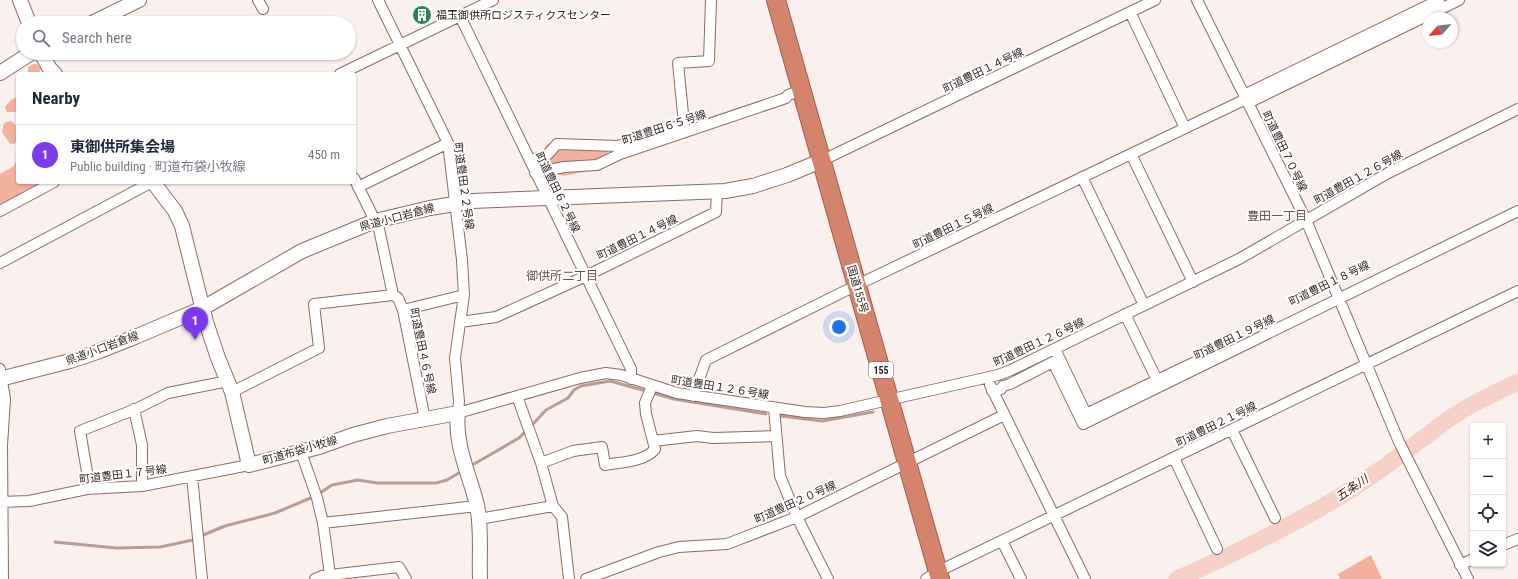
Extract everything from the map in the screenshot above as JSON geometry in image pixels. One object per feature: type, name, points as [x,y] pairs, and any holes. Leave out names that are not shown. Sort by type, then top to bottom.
[{"type":"highway","name":"国道155号","points":[[770,0],[819,161]]},
{"type":"highway","name":"国道155号","points":[[776,0],[886,401],[932,577]]},
{"type":"main road","points":[[20,0],[26,16]]},
{"type":"main road","points":[[106,16],[139,0]]},
{"type":"main road","points":[[0,73],[20,60]]},
{"type":"main road","points":[[45,60],[53,72]]},
{"type":"main road","name":"県道小口岩倉線","points":[[1,375],[70,361],[97,352],[203,308],[302,251],[375,221],[455,203],[547,197],[717,192],[753,186],[787,175],[819,161]]},
{"type":"main road","name":"町道布袋小牧線","points":[[154,184],[166,198],[179,218],[218,358],[230,387],[249,465],[301,452],[353,435],[387,426],[458,413]]},
{"type":"main road","points":[[458,413],[457,421],[459,438],[478,512],[480,579]]},
{"type":"street","name":"町道豊田２２号線","points":[[378,0],[448,143],[462,260],[464,295],[455,358],[459,401],[458,413]]},
{"type":"street","points":[[344,72],[494,0]]},
{"type":"street","points":[[530,161],[548,154],[557,144],[618,146],[685,128],[678,63],[708,61],[711,0]]},
{"type":"street","name":"町道豊田１４号線","points":[[819,161],[1155,0]]},
{"type":"street","name":"町道豊田７０号線","points":[[1197,0],[1306,220],[1368,364],[1402,448],[1468,579]]},
{"type":"street","points":[[1246,99],[1439,0]]},
{"type":"street","name":"町道豊田１５号線","points":[[693,396],[706,360],[1185,128],[1459,0]]},
{"type":"street","points":[[1130,12],[1185,128]]},
{"type":"street","name":"町道豊田６２号線","points":[[460,16],[631,369],[631,378]]},
{"type":"street","name":"町道豊田６５号線","points":[[535,173],[564,167],[597,165],[620,154],[685,128],[786,98],[788,94],[797,92]]},
{"type":"street","name":"町道豊田１２６号線","points":[[458,413],[594,374],[613,373],[652,386],[693,396],[774,408],[824,413],[840,411],[987,378],[1011,370],[1239,259],[1388,173],[1518,110]]},
{"type":"street","points":[[356,183],[448,143]]},
{"type":"street","points":[[1131,154],[1193,282]]},
{"type":"street","points":[[1082,178],[1144,305]]},
{"type":"street","name":"町道豊田４６号線","points":[[356,183],[379,229],[393,296],[398,298],[403,310],[425,419]]},
{"type":"street","points":[[0,211],[50,184]]},
{"type":"street","points":[[0,263],[148,184]]},
{"type":"street","name":"町道豊田１４号線","points":[[460,322],[496,317],[586,276],[716,212],[717,192]]},
{"type":"street","name":"町道豊田１８号線","points":[[1055,349],[1086,414],[1338,296],[1518,205]]},
{"type":"street","name":"町道豊田１９号線","points":[[992,391],[1001,389],[1002,386],[1010,384],[1053,362],[1083,424],[1338,296],[1518,211]]},
{"type":"street","name":"町道豊田２１号線","points":[[932,577],[1002,541],[1518,291]]},
{"type":"street","points":[[403,310],[464,295]]},
{"type":"street","points":[[90,489],[80,431],[134,410],[168,393],[230,387],[319,348],[314,304],[338,300],[393,296]]},
{"type":"street","points":[[1125,314],[1157,380]]},
{"type":"street","points":[[1,375],[5,399],[2,445],[1,502],[3,579]]},
{"type":"street","points":[[987,378],[992,391],[1085,579]]},
{"type":"street","points":[[541,463],[573,451],[602,447],[605,465],[644,457],[651,453],[655,449],[646,414],[645,403],[652,386]]},
{"type":"street","points":[[517,396],[541,463],[553,506],[562,517],[569,579]]},
{"type":"street","points":[[774,408],[780,476],[797,517],[828,579]]},
{"type":"street","points":[[134,410],[142,445],[142,486]]},
{"type":"street","name":"町道豊田２０号線","points":[[593,578],[659,552],[679,547],[726,544],[797,517],[1004,415]]},
{"type":"street","points":[[1232,430],[1275,518]]},
{"type":"street","points":[[653,441],[697,436],[714,438],[776,436]]},
{"type":"street","points":[[301,452],[318,498],[330,575]]},
{"type":"street","points":[[1174,458],[1217,549]]},
{"type":"street","name":"町道豊田１７号線","points":[[1,502],[29,501],[90,489],[142,486],[249,465]]},
{"type":"street","points":[[192,476],[202,579]]},
{"type":"street","points":[[323,523],[553,506]]},
{"type":"street","points":[[1506,544],[1518,538]]},
{"type":"street","points":[[1002,541],[1021,579]]},
{"type":"street","points":[[1460,565],[1470,560]]},
{"type":"street","points":[[315,579],[322,576],[399,567],[406,579]]},
{"type":"shaded area","points":[[37,64],[41,69],[39,72],[28,72],[28,67]]},
{"type":"shaded area","points":[[16,97],[16,112],[7,112],[5,107],[11,100]]},
{"type":"shaded area","points":[[11,121],[16,125],[16,142],[13,145],[12,143],[10,144],[2,132],[4,123]]},
{"type":"shaded area","points":[[558,139],[570,143],[597,140],[608,152],[600,163],[583,172],[564,176],[553,173],[538,162],[546,145]]},
{"type":"shaded area","points":[[16,161],[16,184],[50,184],[0,211],[0,174],[14,166]]},
{"type":"shaded area","points":[[1371,555],[1382,579],[1340,579],[1338,574]]},
{"type":"waterway","points":[[531,426],[546,410],[568,398],[574,390],[581,386],[610,381],[646,391]]},
{"type":"waterway","name":"五条川","points":[[1177,579],[1259,541],[1299,520],[1367,479],[1465,408],[1518,382]]},
{"type":"waterway","points":[[653,393],[674,399],[766,414]]},
{"type":"waterway","points":[[781,416],[822,421],[873,412]]},
{"type":"waterway","points":[[474,464],[519,438],[525,432]]},
{"type":"waterway","points":[[320,493],[332,485],[358,480],[377,483],[436,483],[447,480],[462,471]]},
{"type":"waterway","points":[[201,536],[225,526],[275,513],[313,497]]},
{"type":"waterway","points":[[55,542],[116,548],[160,547],[193,540]]},
{"type":"place","name":"福玉御供所ロジスティクスセンター","points":[[422,15]]},
{"type":"place","name":"東御供所集会場","points":[[195,340]]},
{"type":"district","name":"豊田一丁目","points":[[1277,216]]},
{"type":"district","name":"御供所二丁目","points":[[562,276]]}]
